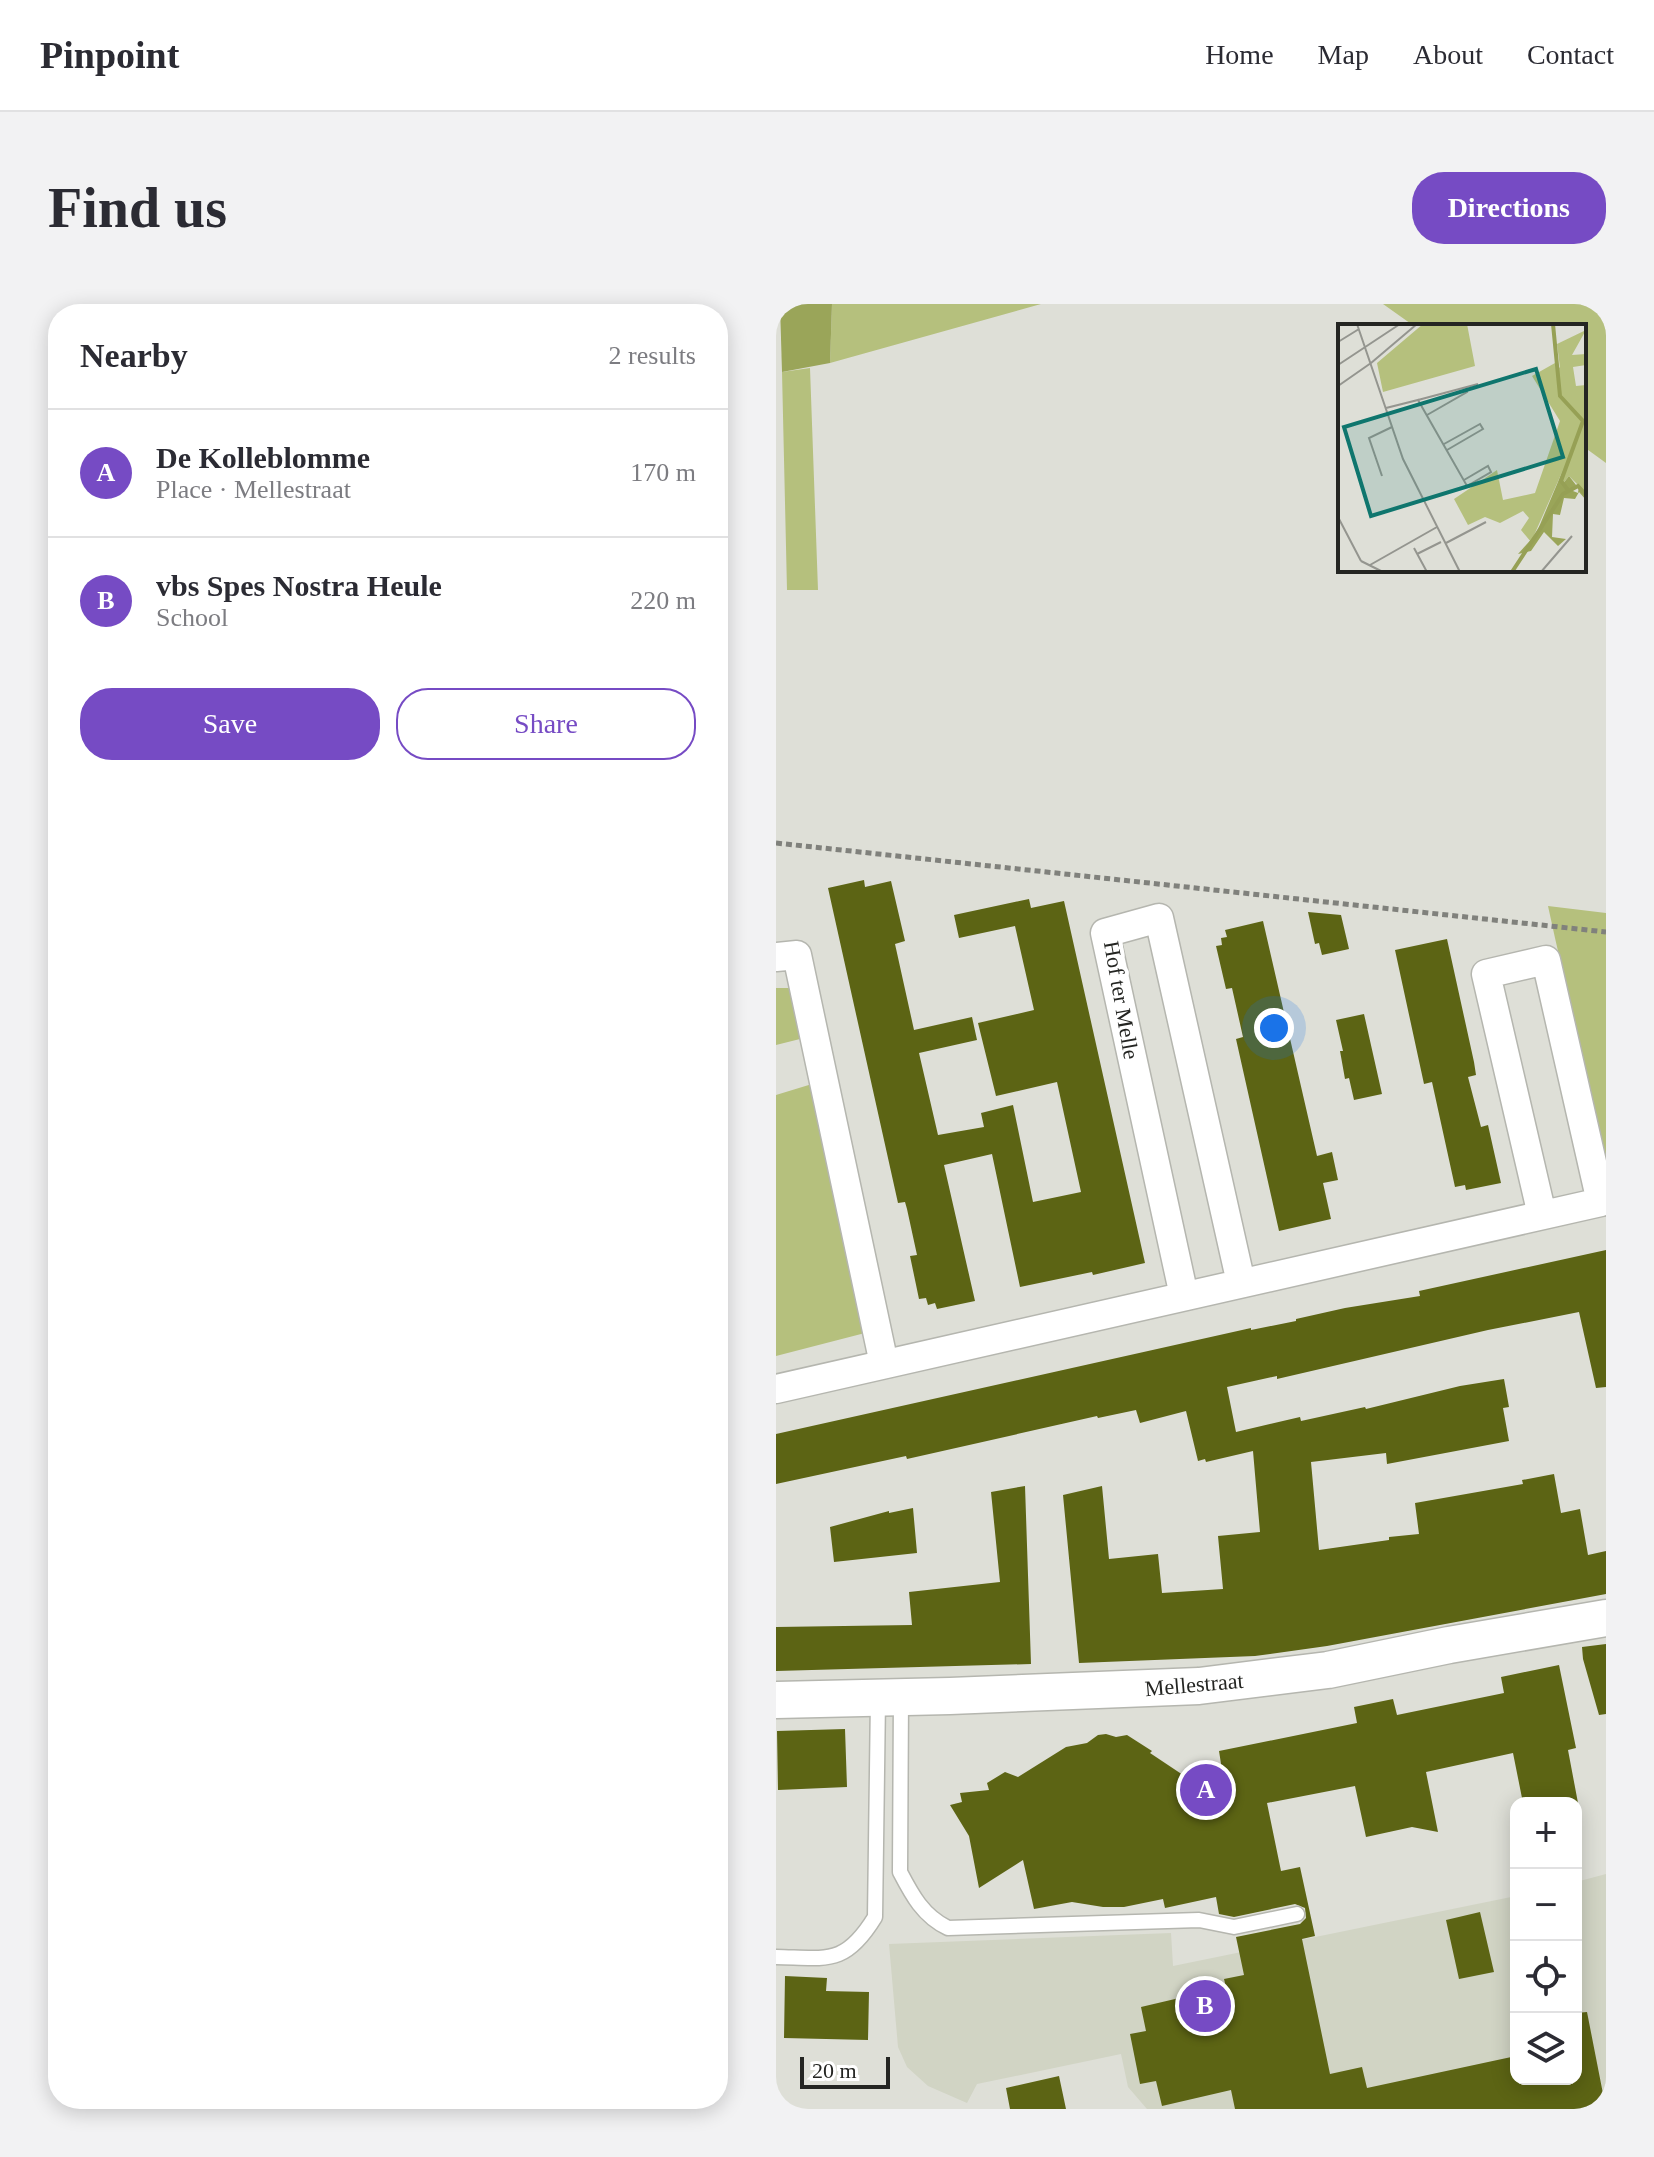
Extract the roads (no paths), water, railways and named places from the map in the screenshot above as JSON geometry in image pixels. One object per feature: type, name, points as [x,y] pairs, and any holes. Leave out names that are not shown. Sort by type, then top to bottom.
[{"type":"street","name":"Hof ter Melle","points":[[1184,1296],[1105,933],[1159,918],[1241,1283]]},
{"type":"street","points":[[776,957],[797,955],[884,1364]]},
{"type":"street","points":[[776,1389],[1601,1202],[1546,960],[1486,974],[1542,1215]]},
{"type":"street","name":"Mellestraat","points":[[776,1700],[1199,1686],[1328,1670],[1606,1618]]},
{"type":"lane","points":[[889,1697],[900,1872],[912,1896],[933,1921],[948,1928],[1199,1920],[1234,1927],[1297,1914]]},
{"type":"lane","points":[[776,1957],[830,1958],[847,1950],[864,1934],[875,1917],[889,1697]]},
{"type":"place","name":"De Kolleblomme","points":[[1206,1790]]},
{"type":"place","name":"vbs Spes Nostra Heule","points":[[1205,2006]]}]
